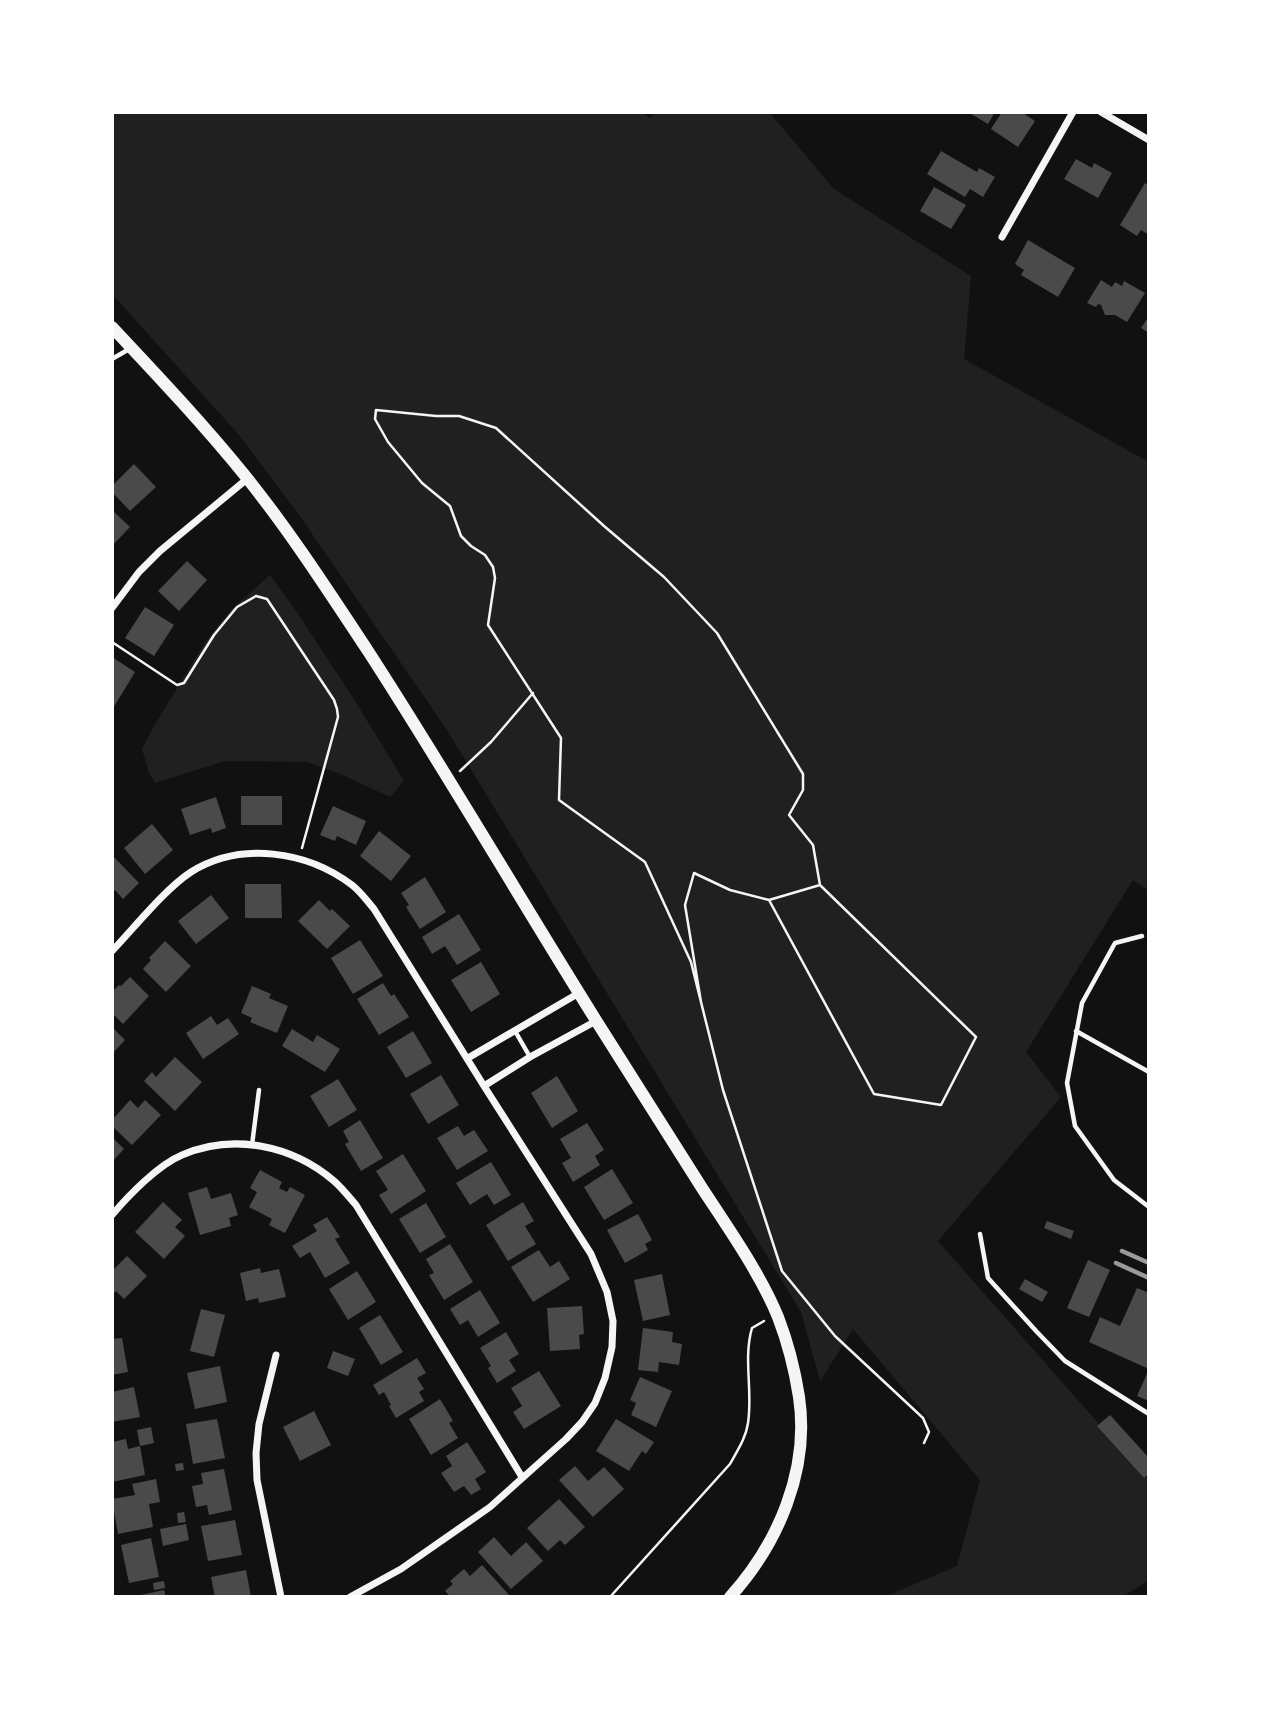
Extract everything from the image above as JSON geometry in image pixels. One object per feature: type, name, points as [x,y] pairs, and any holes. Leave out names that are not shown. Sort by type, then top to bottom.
[{"type":"main road","points":[[112,327],[164,382],[247,479],[322,581],[450,781],[596,1021],[747,1260],[776,1313],[793,1368],[799,1400],[801,1434],[797,1465],[788,1500],[774,1534],[756,1564],[730,1597]]},
{"type":"street","points":[[1002,237],[1073,112]]},
{"type":"street","points":[[1101,112],[1149,140]]},
{"type":"street","points":[[112,608],[139,572],[160,551],[247,479]]},
{"type":"street","points":[[112,951],[190,872],[231,856],[260,853],[299,858],[352,885],[374,909],[591,1254],[607,1292],[613,1321],[612,1347],[605,1378],[595,1403],[582,1422],[490,1507],[401,1569],[350,1597]]},
{"type":"street","points":[[468,1058],[579,993]]},
{"type":"street","points":[[484,1086],[596,1021]]},
{"type":"street","points":[[112,1214],[160,1167],[181,1155],[206,1147],[224,1144],[265,1146],[283,1151],[318,1168],[336,1182],[356,1205],[522,1477]]},
{"type":"street","points":[[276,1355],[259,1424],[256,1453],[257,1480],[281,1597]]},
{"type":"lane","points":[[112,359],[132,347]]},
{"type":"lane","points":[[1142,936],[1115,943],[1082,1003],[1067,1083],[1075,1126],[1114,1180],[1149,1207]]},
{"type":"lane","points":[[515,1031],[530,1057]]},
{"type":"lane","points":[[1076,1031],[1149,1072]]},
{"type":"lane","points":[[252,1144],[259,1090]]},
{"type":"lane","points":[[980,1234],[988,1278],[1037,1332],[1065,1361],[1149,1415]]},
{"type":"path","points":[[769,900],[873,1094],[941,1105],[976,1037],[820,885],[813,845],[789,816],[803,790],[803,774],[717,633],[664,577],[496,428],[458,416],[376,410],[375,419],[388,442],[422,483],[450,506],[461,536],[485,555],[493,567],[495,579],[488,625],[561,738],[559,800],[645,862],[691,962],[723,1090],[782,1271],[835,1336],[923,1418],[929,1432],[924,1443]]},
{"type":"path","points":[[112,642],[177,685],[184,683],[214,635],[237,607],[256,596],[267,599],[334,700],[338,717],[299,858]]},
{"type":"path","points":[[450,781],[491,742],[533,693]]},
{"type":"path","points":[[701,1002],[685,905],[694,873],[730,890],[769,900],[820,885]]},
{"type":"path","points":[[610,1597],[730,1464],[748,1424],[748,1342],[752,1328],[776,1313]]},
{"type":"shaded area","points":[[112,112],[641,112],[650,118],[656,112],[769,112],[834,189],[971,276],[964,359],[1149,462],[1149,891],[1133,880],[1026,1052],[1061,1097],[938,1241],[1149,1481],[1149,1580],[1122,1597],[884,1597],[957,1566],[980,1480],[853,1329],[820,1381],[801,1312],[447,730],[299,515],[240,436],[112,294]]},
{"type":"shaded area","points":[[270,575],[352,696],[404,781],[390,797],[307,762],[225,761],[155,783],[149,773],[142,749],[154,726],[206,641],[231,610]]},
{"type":"building","points":[[968,112],[995,112],[988,124]]},
{"type":"building","points":[[1002,112],[1024,112],[1035,121],[1018,147],[991,129]]},
{"type":"building","points":[[941,151],[977,172],[979,168],[995,177],[983,197],[970,189],[965,197],[927,174]]},
{"type":"building","points":[[1076,159],[1092,168],[1094,163],[1112,173],[1098,198],[1064,179]]},
{"type":"building","points":[[1145,183],[1149,186],[1149,235],[1141,230],[1137,236],[1120,225]]},
{"type":"building","points":[[934,187],[966,205],[951,229],[920,211]]},
{"type":"building","points":[[1028,240],[1075,268],[1058,297],[1021,275],[1024,270],[1015,264]]},
{"type":"building","points":[[1101,280],[1112,287],[1115,282],[1122,286],[1124,281],[1145,293],[1127,322],[1115,315],[1105,315],[1101,305],[1096,307],[1087,303]]},
{"type":"building","points":[[1149,316],[1149,333],[1141,328]]},
{"type":"building","points":[[134,464],[156,487],[130,511],[112,492],[112,486]]},
{"type":"building","points":[[112,510],[130,527],[112,546]]},
{"type":"building","points":[[187,561],[207,580],[179,611],[158,591]]},
{"type":"building","points":[[145,607],[174,625],[154,656],[125,638]]},
{"type":"building","points":[[112,657],[135,672],[112,710]]},
{"type":"building","points":[[241,796],[282,796],[282,825],[241,825]]},
{"type":"building","points":[[216,797],[226,828],[212,833],[211,828],[190,835],[181,809]]},
{"type":"building","points":[[333,806],[366,821],[356,845],[337,836],[335,841],[320,835]]},
{"type":"building","points":[[152,824],[173,850],[145,874],[124,848]]},
{"type":"building","points":[[379,831],[411,856],[391,881],[360,856]]},
{"type":"building","points":[[112,855],[139,883],[123,899],[115,890],[112,893]]},
{"type":"building","points":[[425,877],[446,912],[420,929],[406,907],[409,905],[401,893]]},
{"type":"building","points":[[245,884],[281,884],[282,918],[245,918]]},
{"type":"building","points":[[211,895],[229,918],[196,944],[178,921]]},
{"type":"building","points":[[319,900],[350,926],[327,949],[298,921]]},
{"type":"building","points":[[459,914],[481,950],[457,965],[445,946],[432,954],[422,937]]},
{"type":"building","points":[[360,940],[383,976],[353,994],[331,958]]},
{"type":"building","points":[[165,941],[191,966],[166,992],[143,969]]},
{"type":"building","points":[[481,962],[500,994],[471,1012],[451,980]]},
{"type":"building","points":[[130,977],[149,996],[123,1024],[112,1013],[112,992]]},
{"type":"building","points":[[383,983],[409,1017],[379,1035],[357,999]]},
{"type":"building","points":[[252,986],[271,994],[269,998],[288,1006],[277,1033],[250,1022],[252,1018],[241,1013]]},
{"type":"building","points":[[211,1016],[217,1025],[228,1018],[239,1034],[203,1059],[186,1033]]},
{"type":"building","points":[[112,1027],[125,1040],[112,1054]]},
{"type":"building","points":[[292,1029],[313,1042],[317,1035],[340,1049],[325,1072],[282,1046]]},
{"type":"building","points":[[413,1031],[432,1063],[406,1078],[387,1047]]},
{"type":"building","points":[[175,1057],[202,1082],[175,1111],[144,1081],[152,1072],[156,1077]]},
{"type":"building","points":[[441,1075],[459,1105],[428,1124],[410,1094]]},
{"type":"building","points":[[557,1076],[578,1111],[552,1128],[531,1093]]},
{"type":"building","points":[[338,1079],[357,1110],[329,1127],[310,1096]]},
{"type":"building","points":[[130,1100],[138,1108],[145,1100],[161,1115],[132,1145],[112,1126],[112,1120]]},
{"type":"building","points":[[360,1120],[383,1158],[361,1171],[345,1144],[349,1142],[343,1131]]},
{"type":"building","points":[[587,1123],[604,1150],[595,1156],[600,1165],[573,1182],[562,1163],[571,1158],[560,1139]]},
{"type":"building","points":[[458,1126],[464,1136],[474,1130],[488,1151],[457,1170],[437,1138]]},
{"type":"building","points":[[112,1137],[124,1149],[112,1162]]},
{"type":"building","points":[[403,1154],[426,1191],[391,1214],[379,1195],[388,1190],[376,1171]]},
{"type":"building","points":[[491,1162],[511,1195],[494,1205],[487,1194],[470,1205],[456,1183]]},
{"type":"building","points":[[612,1169],[633,1203],[604,1220],[584,1187]]},
{"type":"building","points":[[260,1170],[282,1182],[279,1188],[287,1192],[290,1187],[305,1195],[285,1233],[269,1225],[272,1219],[249,1207],[257,1192],[250,1188]]},
{"type":"building","points":[[207,1187],[211,1199],[231,1193],[238,1215],[229,1218],[231,1226],[200,1235],[188,1193]]},
{"type":"building","points":[[163,1202],[182,1220],[175,1227],[185,1236],[164,1259],[135,1232]]},
{"type":"building","points":[[523,1202],[534,1221],[525,1226],[536,1244],[508,1261],[486,1225]]},
{"type":"building","points":[[426,1203],[446,1237],[420,1253],[399,1219]]},
{"type":"building","points":[[638,1214],[652,1240],[645,1244],[648,1250],[625,1263],[607,1230]]},
{"type":"building","points":[[327,1217],[340,1237],[335,1239],[350,1263],[325,1278],[310,1252],[300,1258],[292,1246],[317,1231],[313,1225]]},
{"type":"building","points":[[1047,1221],[1074,1231],[1071,1239],[1044,1228]]},
{"type":"building","points":[[450,1244],[473,1282],[444,1300],[429,1275],[434,1273],[426,1259]]},
{"type":"building","points":[[539,1250],[550,1267],[559,1261],[570,1279],[533,1302],[511,1267]]},
{"type":"building","points":[[127,1256],[147,1276],[124,1299],[116,1291],[112,1295],[112,1271]]},
{"type":"building","points":[[1088,1260],[1110,1270],[1089,1317],[1067,1308]]},
{"type":"building","points":[[260,1268],[261,1273],[279,1269],[286,1297],[259,1303],[258,1298],[246,1301],[240,1273]]},
{"type":"building","points":[[357,1271],[376,1302],[348,1320],[329,1289]]},
{"type":"building","points":[[662,1274],[670,1315],[643,1321],[634,1280]]},
{"type":"building","points":[[1025,1279],[1048,1292],[1042,1302],[1019,1289]]},
{"type":"building","points":[[1137,1288],[1149,1293],[1149,1369],[1089,1342],[1100,1317],[1120,1326]]},
{"type":"building","points":[[480,1290],[500,1323],[478,1337],[468,1320],[460,1325],[450,1309]]},
{"type":"building","points":[[582,1306],[584,1334],[579,1335],[580,1349],[550,1351],[547,1308]]},
{"type":"building","points":[[201,1309],[225,1315],[214,1357],[190,1351]]},
{"type":"building","points":[[380,1315],[403,1352],[381,1365],[359,1328]]},
{"type":"building","points":[[643,1328],[673,1332],[672,1342],[682,1344],[679,1365],[659,1362],[658,1372],[638,1370]]},
{"type":"building","points":[[506,1332],[519,1354],[509,1360],[516,1371],[497,1383],[480,1348]]},
{"type":"building","points":[[122,1338],[128,1372],[112,1375],[112,1339]]},
{"type":"building","points":[[333,1351],[355,1359],[348,1376],[327,1368]]},
{"type":"building","points":[[417,1358],[426,1373],[417,1378],[424,1389],[419,1392],[424,1401],[396,1418],[384,1392],[379,1395],[373,1385]]},
{"type":"building","points":[[220,1366],[227,1402],[195,1409],[187,1373]]},
{"type":"building","points":[[1149,1369],[1149,1401],[1137,1396]]},
{"type":"building","points":[[539,1371],[561,1406],[524,1429],[513,1412],[522,1406],[511,1388]]},
{"type":"building","points":[[640,1377],[672,1391],[656,1427],[631,1415],[636,1403],[630,1400]]},
{"type":"building","points":[[134,1387],[140,1417],[112,1422],[112,1392]]},
{"type":"building","points":[[440,1399],[453,1421],[449,1423],[458,1438],[431,1455],[409,1419]]},
{"type":"building","points":[[314,1411],[331,1445],[300,1461],[283,1427]]},
{"type":"building","points":[[1110,1415],[1149,1458],[1149,1474],[1144,1478],[1097,1426]]},
{"type":"building","points":[[217,1419],[225,1458],[193,1464],[186,1424]]},
{"type":"building","points":[[616,1419],[654,1442],[646,1454],[642,1451],[629,1471],[596,1451]]},
{"type":"building","points":[[151,1427],[154,1443],[140,1446],[137,1430]]},
{"type":"building","points":[[126,1439],[128,1449],[140,1446],[145,1475],[112,1482],[112,1442]]},
{"type":"building","points":[[467,1442],[486,1472],[475,1479],[481,1489],[471,1495],[464,1486],[454,1492],[441,1473],[452,1466],[446,1456]]},
{"type":"building","points":[[183,1463],[184,1470],[176,1471],[175,1464]]},
{"type":"building","points":[[575,1466],[588,1481],[604,1467],[624,1489],[593,1517],[559,1480]]},
{"type":"building","points":[[224,1469],[232,1510],[209,1515],[207,1505],[196,1507],[192,1486],[203,1484],[201,1473]]},
{"type":"building","points":[[156,1479],[160,1502],[149,1504],[153,1527],[118,1534],[112,1499],[135,1495],[132,1484]]},
{"type":"building","points":[[559,1499],[585,1527],[565,1545],[560,1540],[548,1551],[527,1528]]},
{"type":"building","points":[[184,1512],[186,1522],[178,1523],[177,1513]]},
{"type":"building","points":[[235,1520],[242,1555],[208,1561],[201,1526]]},
{"type":"building","points":[[186,1524],[189,1540],[163,1546],[160,1529]]},
{"type":"building","points":[[494,1537],[511,1556],[526,1542],[543,1561],[511,1589],[478,1552]]},
{"type":"building","points":[[151,1538],[159,1577],[129,1583],[121,1545]]},
{"type":"building","points":[[482,1565],[511,1597],[451,1597],[445,1591],[453,1584],[450,1581],[464,1569],[470,1576]]},
{"type":"building","points":[[246,1570],[251,1597],[215,1597],[211,1577]]},
{"type":"building","points":[[164,1581],[165,1588],[154,1590],[153,1583]]},
{"type":"building","points":[[164,1590],[166,1597],[136,1597],[136,1596]]},
{"type":"railway","points":[[1122,1251],[1149,1263]]},
{"type":"railway","points":[[1116,1263],[1149,1278]]}]
